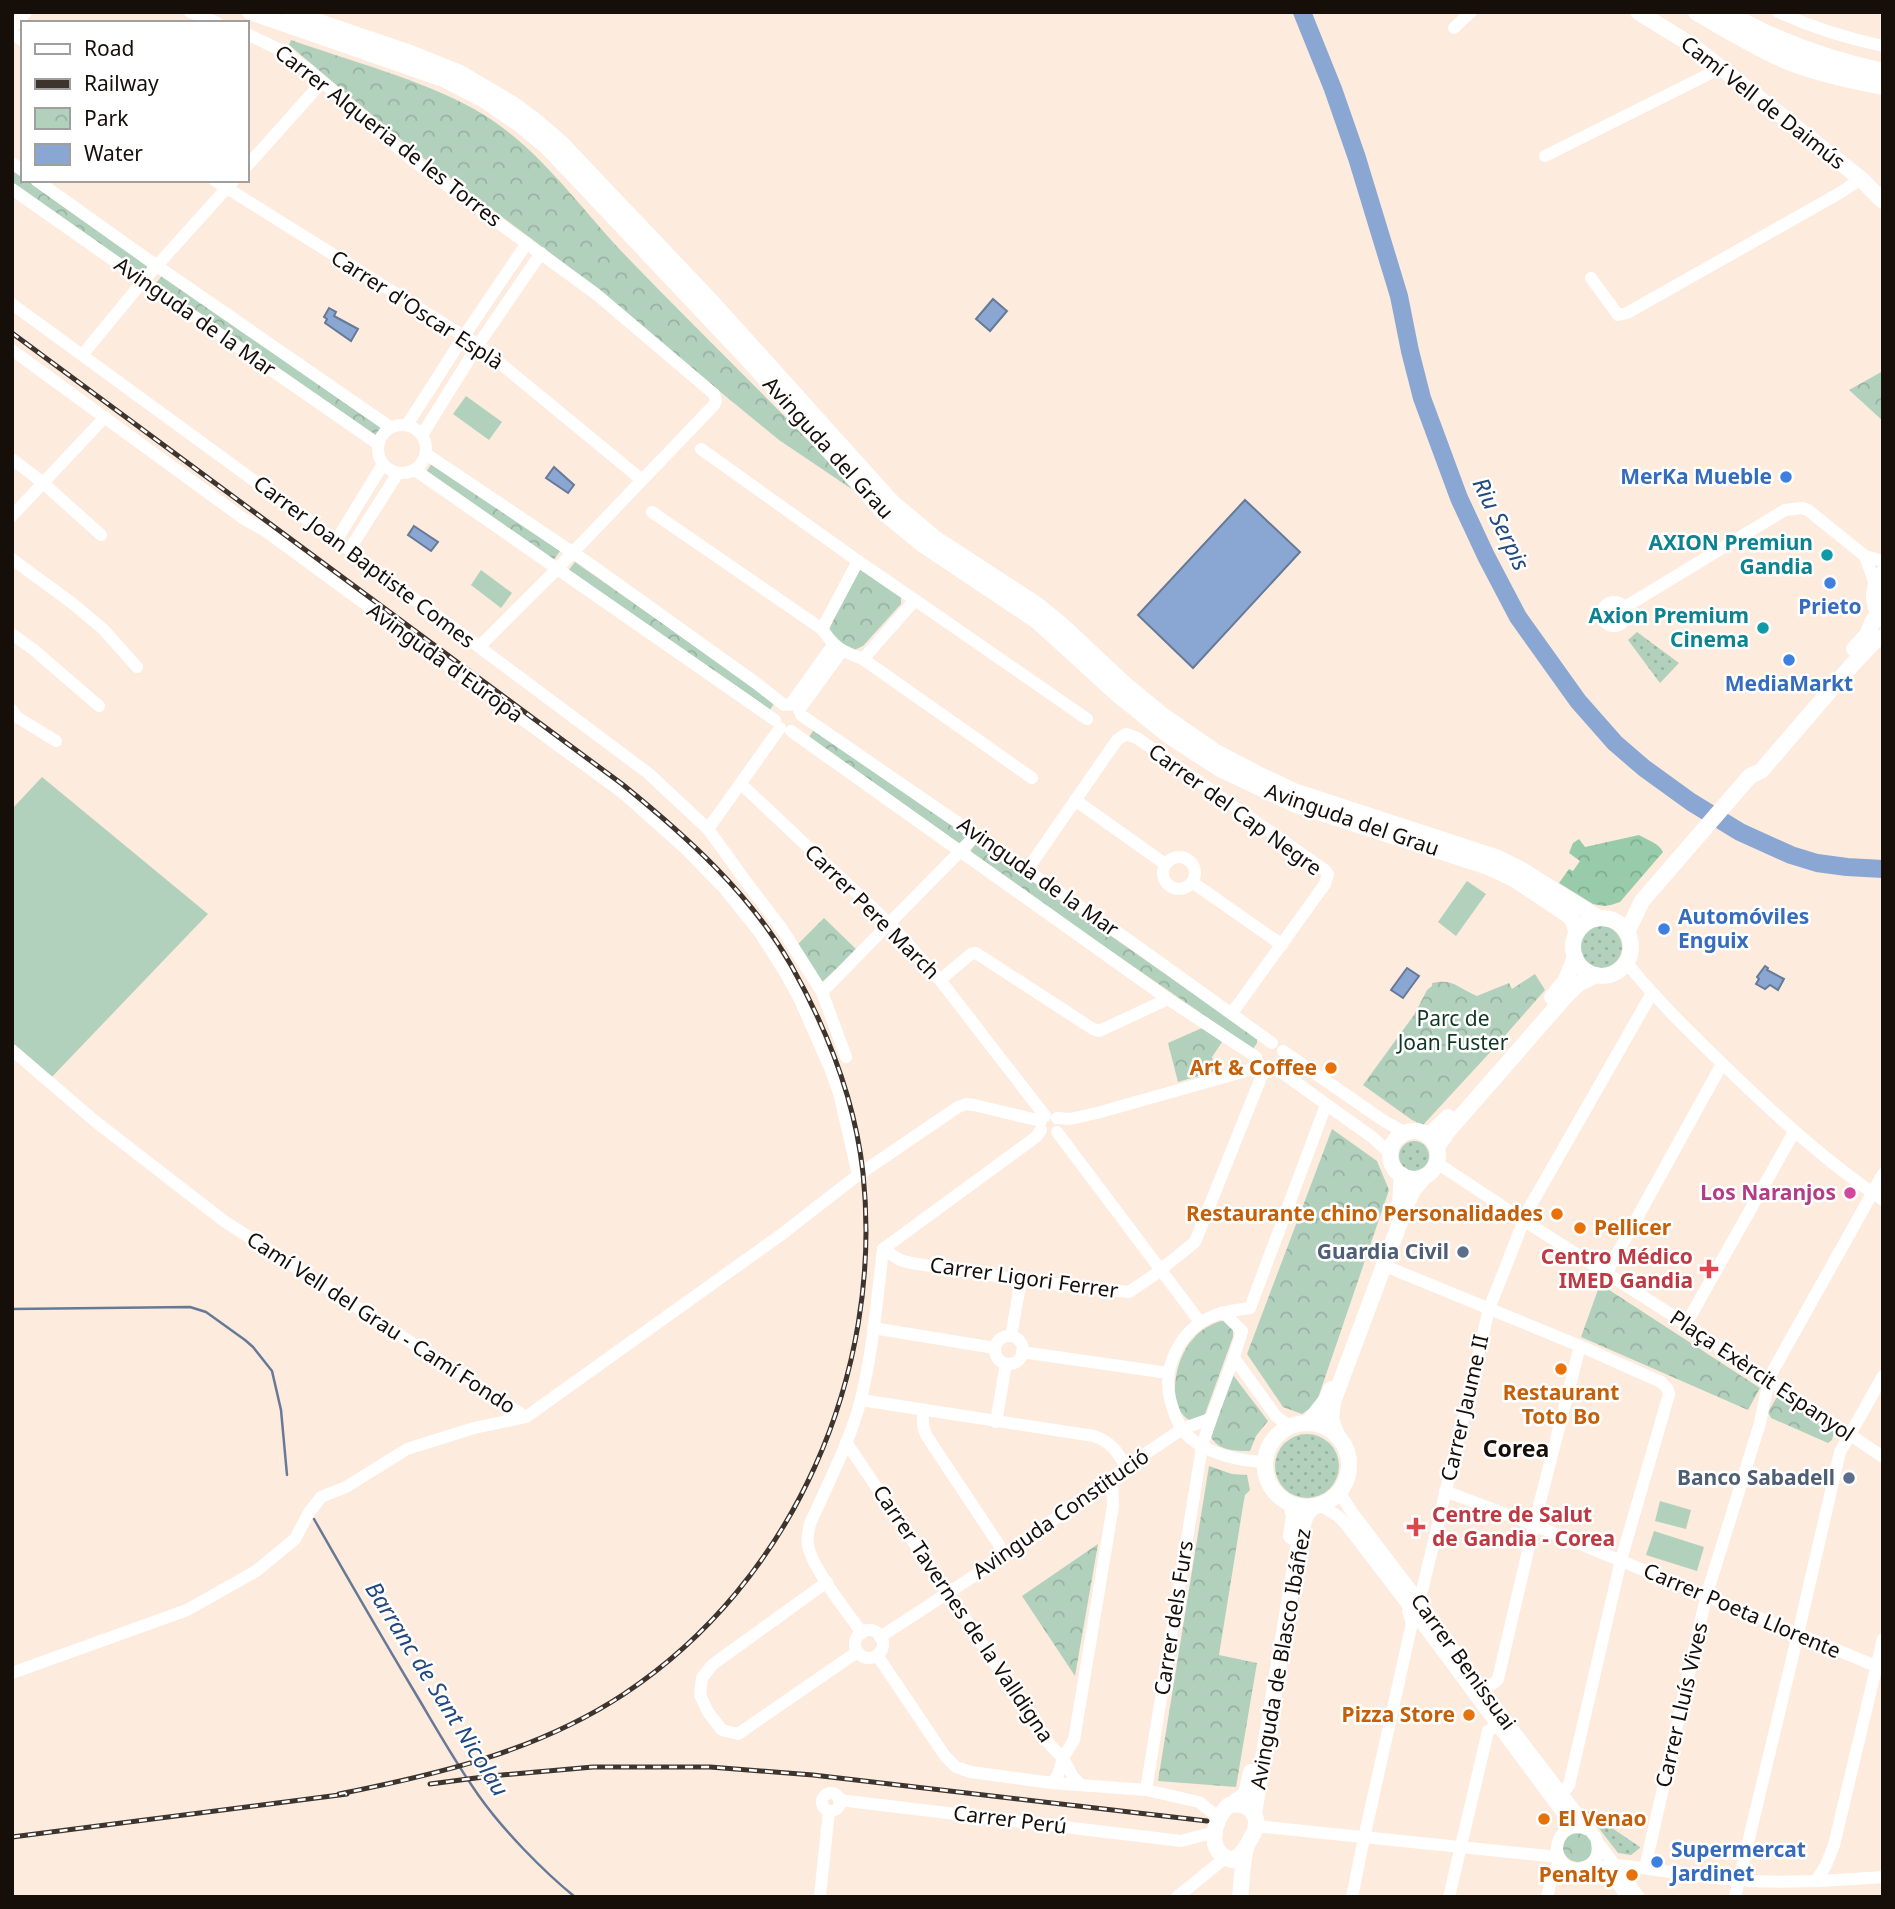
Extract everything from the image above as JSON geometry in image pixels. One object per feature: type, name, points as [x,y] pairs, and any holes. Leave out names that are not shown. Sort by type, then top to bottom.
[{"type":"highway","points":[[1697,12],[1791,62],[1828,74],[1883,86]]},
{"type":"highway","points":[[1726,12],[1798,48],[1883,72]]},
{"type":"main road","name":"Avinguda del Grau","points":[[250,12],[433,75],[484,100],[522,125],[564,165],[753,365],[884,513],[922,544],[1037,621],[1126,702],[1169,736],[1220,769],[1296,806],[1489,867],[1514,879],[1571,917],[1577,932]]},
{"type":"main road","name":"Avinguda del Grau","points":[[290,12],[444,65],[497,93],[538,123],[561,143],[712,302],[892,502],[936,538],[1035,604],[1063,626],[1142,700],[1178,727],[1216,752],[1294,791],[1496,857],[1522,870],[1590,915],[1601,918]]},
{"type":"main road","name":"Camí Vell de Daimús","points":[[1638,12],[1690,44],[1720,67],[1861,179],[1883,201]]},
{"type":"main road","points":[[1751,776],[1753,765],[1880,617],[1873,594],[1879,578]]},
{"type":"main road","points":[[1627,932],[1639,904],[1751,776],[1761,771],[1852,665],[1875,641],[1883,637]]},
{"type":"main road","points":[[1601,918],[1621,925],[1627,932],[1631,947],[1626,962],[1616,972],[1603,976],[1587,972],[1575,957],[1573,945],[1577,932],[1588,921],[1639,904]]},
{"type":"main road","points":[[1337,1435],[1331,1419],[1333,1402],[1414,1189],[1430,1173],[1434,1149],[1443,1123],[1566,980],[1575,957]]},
{"type":"main road","points":[[1434,1149],[1564,998],[1578,984],[1596,975]]},
{"type":"main road","points":[[1425,1176],[1413,1179],[1402,1175],[1393,1166],[1391,1154],[1395,1141],[1406,1133],[1421,1132],[1434,1149]]},
{"type":"main road","points":[[1309,1422],[1327,1399],[1356,1323],[1400,1203],[1402,1175]]},
{"type":"main road","points":[[1309,1422],[1337,1435],[1348,1454],[1349,1465],[1347,1479],[1339,1492],[1316,1506],[1291,1504],[1280,1497],[1271,1488],[1264,1462],[1272,1441],[1279,1432],[1289,1426],[1309,1422]]},
{"type":"main road","name":"Avinguda de Blasco Ibáñez","points":[[1231,1897],[1234,1866],[1224,1832],[1249,1783],[1294,1516],[1291,1504]]},
{"type":"main road","name":"Avinguda de Blasco Ibáñez","points":[[1247,1846],[1255,1819],[1301,1531],[1306,1515],[1316,1506]]},
{"type":"main road","points":[[1247,1846],[1239,1856],[1224,1832],[1245,1805],[1255,1819]]},
{"type":"main road","points":[[1240,1897],[1247,1846]]},
{"type":"street","points":[[12,28],[26,12]]},
{"type":"street","points":[[190,12],[213,21]]},
{"type":"street","points":[[1454,28],[1471,12]]},
{"type":"street","points":[[1778,12],[1845,38],[1883,46]]},
{"type":"street","name":"Carrer Alqueria de les Torres","points":[[248,34],[280,50],[309,70],[412,160],[541,253]]},
{"type":"street","points":[[1545,156],[1720,67]]},
{"type":"street","points":[[248,165],[322,82]]},
{"type":"street","points":[[1591,278],[1618,315],[1627,313],[1861,179]]},
{"type":"street","name":"Avinguda de la Mar","points":[[39,182],[390,427]]},
{"type":"street","points":[[83,354],[143,281],[230,184]]},
{"type":"street","name":"Carrer d'Oscar Esplà","points":[[230,184],[478,345],[642,480]]},
{"type":"street","name":"Avinguda de la Mar","points":[[12,188],[378,444]]},
{"type":"street","points":[[407,425],[527,243]]},
{"type":"street","points":[[422,435],[478,345],[541,253],[605,301],[714,394],[715,405],[479,647]]},
{"type":"street","name":"Carrer Joan Baptiste Comes","points":[[12,304],[648,773],[708,829],[782,929],[822,992],[846,1056]]},
{"type":"street","name":"Avinguda d'Europa","points":[[12,349],[623,793],[669,833],[725,889],[760,933],[786,974],[800,1000],[839,1093],[858,1175]]},
{"type":"street","points":[[12,516],[105,417]]},
{"type":"street","points":[[407,425],[422,435],[426,454],[415,470],[393,472],[379,458],[378,444],[390,427],[407,425]]},
{"type":"street","points":[[701,449],[1087,719]]},
{"type":"street","name":"Avinguda de la Mar","points":[[426,454],[573,552],[1283,1051]]},
{"type":"street","points":[[12,459],[43,482],[101,535]]},
{"type":"street","points":[[336,541],[383,464]]},
{"type":"street","name":"Avinguda de la Mar","points":[[415,470],[1264,1066],[1372,1137],[1391,1154]]},
{"type":"street","points":[[349,550],[398,473]]},
{"type":"street","points":[[1625,607],[1785,510],[1802,508],[1811,511],[1865,556],[1879,578]]},
{"type":"street","points":[[652,512],[822,629],[837,648],[863,659],[1032,778]]},
{"type":"street","points":[[1865,556],[1883,561]]},
{"type":"street","points":[[12,559],[103,629],[137,667]]},
{"type":"street","points":[[822,629],[858,561]]},
{"type":"street","points":[[863,659],[915,600]]},
{"type":"street","points":[[12,634],[99,706]]},
{"type":"street","points":[[793,709],[837,648]]},
{"type":"street","points":[[782,726],[778,709],[793,709]]},
{"type":"street","points":[[708,829],[782,726],[800,724],[793,709]]},
{"type":"street","points":[[14,716],[56,741]]},
{"type":"street","name":"Carrer del Cap Negre","points":[[1075,800],[1120,737],[1126,734],[1137,738],[1326,870],[1328,874],[1325,884],[1282,945]]},
{"type":"street","name":"Carrer Pere March","points":[[741,784],[890,924],[940,980],[1047,1128],[1200,1322]]},
{"type":"street","points":[[1027,870],[1075,800],[1165,864]]},
{"type":"street","points":[[822,992],[976,835]]},
{"type":"street","points":[[1173,858],[1189,860],[1195,870],[1192,882],[1184,888],[1168,885],[1163,876],[1165,864],[1173,858]]},
{"type":"street","points":[[1192,882],[1282,945],[1232,1013]]},
{"type":"street","points":[[940,980],[971,954],[976,953],[1099,1031],[1168,999]]},
{"type":"street","points":[[1626,962],[1651,993],[1794,1132],[1877,1196]]},
{"type":"street","name":"Carrer Jaume II","points":[[1352,1897],[1412,1623],[1410,1599],[1421,1592],[1423,1587],[1489,1309],[1523,1220],[1651,993]]},
{"type":"street","points":[[1025,1117],[1028,1132],[1047,1128],[1264,1066],[1259,1047],[1272,1043]]},
{"type":"street","name":"Camí Vell del Grau - Camí Fondo","points":[[12,1050],[96,1122],[224,1221],[526,1418],[782,1234],[858,1175],[958,1107],[970,1104],[1025,1117]]},
{"type":"street","points":[[1283,1051],[1384,1121],[1406,1133]]},
{"type":"street","name":"Carrer Ligori Ferrer","points":[[883,1250],[911,1263],[1021,1280],[1129,1292],[1195,1242],[1264,1066],[1284,1059],[1283,1051]]},
{"type":"street","points":[[1434,1149],[1523,1220],[1606,1274],[1722,1064]]},
{"type":"street","points":[[1264,1462],[1225,1455],[1202,1447],[1189,1438],[1177,1421],[1171,1403],[1168,1373],[1181,1342],[1200,1322],[1223,1312],[1250,1308],[1326,1105]]},
{"type":"street","points":[[1025,1117],[1047,1128]]},
{"type":"street","points":[[862,1633],[812,1556],[808,1532],[861,1400],[883,1250],[1047,1128]]},
{"type":"street","points":[[1686,1324],[1794,1132]]},
{"type":"street","name":"Carrer Lluís Vives","points":[[1645,1868],[1706,1597],[1760,1423],[1769,1381],[1877,1196],[1883,1174]]},
{"type":"street","points":[[1385,1266],[1580,1346],[1661,1382],[1667,1388],[1669,1394],[1621,1560],[1569,1785],[1562,1794]]},
{"type":"street","name":"Plaça Exèrcit Espanyol","points":[[1606,1274],[1686,1324],[1847,1439],[1883,1457]]},
{"type":"street","points":[[1011,1336],[1021,1280]]},
{"type":"street","name":"Carrer dels Furs","points":[[1146,1790],[1202,1447],[1250,1308]]},
{"type":"street","points":[[1223,1312],[1242,1331]]},
{"type":"street","points":[[873,1328],[995,1348]]},
{"type":"street","points":[[1011,1336],[1021,1343],[1023,1352],[1017,1361],[1006,1364],[996,1357],[995,1348],[1000,1339],[1011,1336]]},
{"type":"street","points":[[1482,1689],[1498,1679],[1534,1524],[1580,1346]]},
{"type":"street","points":[[1023,1352],[1168,1373]]},
{"type":"street","points":[[1234,1358],[1276,1416],[1289,1426]]},
{"type":"street","points":[[996,1422],[1006,1364]]},
{"type":"street","points":[[1735,1897],[1838,1460],[1883,1376]]},
{"type":"street","points":[[861,1400],[1100,1438],[1115,1448],[1126,1467]]},
{"type":"street","points":[[923,1410],[926,1435],[1005,1554]]},
{"type":"street","points":[[12,1673],[187,1609],[256,1571],[295,1539],[308,1514],[321,1497],[346,1487],[407,1449],[474,1428],[526,1418]]},
{"type":"street","name":"Avinguda Constitució","points":[[880,1637],[1005,1554],[1182,1429],[1210,1419]]},
{"type":"street","name":"Carrer Tavernes de la Valldigna","points":[[846,1442],[1051,1745],[1081,1785]]},
{"type":"street","points":[[1052,1783],[1074,1740],[1113,1506],[1112,1478]]},
{"type":"street","name":"Carrer Poeta Llorente","points":[[1445,1491],[1534,1524],[1880,1667]]},
{"type":"street","name":"Carrer Benissuai","points":[[1339,1492],[1410,1599],[1563,1814],[1567,1821],[1567,1830]]},
{"type":"street","name":"Carrer Benissuai","points":[[1316,1506],[1338,1516],[1410,1599],[1589,1830]]},
{"type":"street","points":[[827,1582],[712,1665],[702,1678],[699,1695],[722,1730],[738,1734],[858,1652]]},
{"type":"street","points":[[874,1632],[880,1637],[882,1645],[877,1655],[869,1658],[860,1656],[855,1648],[856,1639],[862,1633],[874,1632]]},
{"type":"street","points":[[1816,1881],[1834,1845],[1880,1667],[1883,1639]]},
{"type":"street","points":[[877,1655],[944,1756],[956,1767],[979,1773],[1052,1783],[1146,1790],[1199,1802],[1224,1832],[1177,1897]]},
{"type":"street","points":[[1449,1897],[1488,1731],[1498,1725]]},
{"type":"street","name":"Carrer Perú","points":[[820,1895],[829,1811],[837,1808],[839,1800],[1181,1841],[1224,1832]]},
{"type":"street","points":[[1255,1819],[1364,1838],[1559,1858],[1565,1865],[1576,1869],[1592,1863],[1596,1858],[1598,1843]]},
{"type":"street","points":[[1547,1897],[1559,1858],[1559,1839],[1567,1830],[1578,1827],[1589,1830],[1596,1838],[1639,1897]]},
{"type":"street","points":[[1592,1863],[1607,1871],[1627,1897]]},
{"type":"street","points":[[1616,1866],[1738,1880],[1816,1881],[1883,1877]]},
{"type":"green space","points":[[291,40],[431,89],[497,123],[537,157],[626,256],[859,494],[779,440],[561,261],[422,157],[289,45]]},
{"type":"green space","points":[[12,168],[21,175],[21,182],[32,182],[149,265],[142,274],[12,184]]},
{"type":"green space","points":[[163,275],[384,428],[378,438],[156,283]]},
{"type":"green space","points":[[1883,371],[1883,421],[1849,390]]},
{"type":"green space","points":[[466,396],[502,422],[489,440],[453,414]]},
{"type":"green space","points":[[432,463],[560,551],[553,561],[426,472]]},
{"type":"green space","points":[[575,562],[775,702],[770,710],[568,571]]},
{"type":"green space","points":[[863,568],[901,594],[901,604],[863,646],[852,651],[828,633],[858,570]]},
{"type":"green space","points":[[481,570],[512,593],[501,608],[471,585]]},
{"type":"green space","points":[[1637,632],[1679,663],[1660,683],[1628,640]]},
{"type":"green space","points":[[814,729],[970,838],[960,846],[808,739]]},
{"type":"green space","points":[[42,777],[208,914],[48,1081],[12,1050],[12,809]]},
{"type":"green space","points":[[1639,835],[1656,844],[1663,852],[1620,902],[1604,906],[1593,904],[1559,883],[1569,869],[1573,871],[1580,861],[1569,853],[1573,843],[1579,839],[1585,847]]},
{"type":"green space","points":[[979,844],[1257,1038],[1253,1049],[972,855],[971,850]]},
{"type":"green space","points":[[1467,881],[1486,894],[1456,936],[1438,922]]},
{"type":"green space","points":[[824,918],[857,950],[821,983],[797,945]]},
{"type":"green space","points":[[1601,926],[1616,932],[1622,947],[1616,962],[1601,968],[1586,962],[1580,947],[1586,932]]},
{"type":"green space","name":"Parc de Joan Fuster","points":[[1535,974],[1545,990],[1423,1125],[1363,1085],[1414,1015],[1432,983],[1450,983],[1477,996],[1509,983],[1512,989]]},
{"type":"green space","points":[[1202,1028],[1222,1042],[1212,1057],[1215,1071],[1178,1082],[1168,1043]]},
{"type":"green space","points":[[1332,1129],[1377,1161],[1389,1190],[1316,1404],[1302,1414],[1283,1407],[1247,1354]]},
{"type":"green space","points":[[1414,1141],[1425,1145],[1429,1156],[1425,1167],[1414,1171],[1403,1167],[1399,1156],[1403,1145]]},
{"type":"green space","points":[[1600,1284],[1760,1388],[1748,1410],[1581,1337]]},
{"type":"green space","points":[[1225,1321],[1233,1329],[1233,1337],[1205,1414],[1191,1421],[1183,1414],[1175,1393],[1178,1369],[1187,1347],[1196,1336]]},
{"type":"green space","points":[[1233,1375],[1268,1421],[1256,1436],[1250,1451],[1223,1448],[1211,1437]]},
{"type":"green space","points":[[1777,1397],[1834,1432],[1832,1440],[1828,1443],[1771,1418],[1768,1412]]},
{"type":"green space","points":[[1301,1434],[1313,1434],[1330,1443],[1337,1454],[1337,1478],[1330,1489],[1313,1498],[1301,1498],[1289,1493],[1280,1484],[1275,1472],[1275,1460],[1280,1448],[1289,1439]]},
{"type":"green space","points":[[1209,1466],[1232,1474],[1247,1475],[1250,1490],[1244,1500],[1219,1655],[1257,1663],[1236,1787],[1158,1781]]},
{"type":"green space","points":[[1660,1501],[1691,1510],[1686,1529],[1655,1521]]},
{"type":"green space","points":[[1654,1531],[1704,1547],[1697,1571],[1646,1555]]},
{"type":"green space","points":[[1098,1544],[1075,1676],[1022,1596]]},
{"type":"green space","points":[[1584,1809],[1640,1848],[1631,1855],[1618,1853]]},
{"type":"green space","points":[[1578,1832],[1588,1837],[1593,1847],[1588,1857],[1578,1862],[1568,1857],[1563,1847],[1568,1837]]},
{"type":"water","points":[[993,299],[1007,311],[990,331],[976,319]]},
{"type":"water","points":[[329,308],[336,312],[334,316],[358,329],[351,341],[325,323],[327,319],[324,317]]},
{"type":"water","points":[[554,467],[574,485],[568,493],[546,478]]},
{"type":"water","points":[[1245,500],[1300,552],[1193,668],[1138,615]]},
{"type":"water","points":[[414,526],[438,542],[431,551],[408,535]]},
{"type":"water","points":[[1765,966],[1767,970],[1784,979],[1778,990],[1770,985],[1765,989],[1756,984],[1759,979],[1757,977]]},
{"type":"water","points":[[1407,968],[1419,976],[1403,998],[1391,990]]},
{"type":"waterway","name":"Riu Serpis","points":[[1302,12],[1357,158],[1399,296],[1422,398],[1459,498],[1518,617],[1578,701],[1615,743],[1691,802],[1740,832],[1791,855],[1817,863],[1883,869]]},
{"type":"waterway","name":"Barranc de Sant Nicolau","points":[[12,1309],[190,1307],[206,1312],[253,1347],[272,1371],[281,1410],[287,1475]]},
{"type":"waterway","name":"Barranc de Sant Nicolau","points":[[314,1519],[437,1731],[479,1796],[524,1850],[575,1897]]},
{"type":"railway","points":[[12,333],[622,784],[693,845],[756,914],[791,965],[838,1066],[853,1119],[863,1173],[866,1249],[858,1323],[841,1397],[815,1467],[779,1533],[736,1594],[684,1648],[624,1694],[591,1714],[557,1731],[487,1758],[414,1778],[339,1794]]},
{"type":"railway","points":[[430,1784],[593,1767],[710,1767],[813,1775],[1207,1821]]},
{"type":"railway","points":[[12,1837],[347,1794]]},
{"type":"place","name":"MerKa Mueble","points":[[1786,477]]},
{"type":"place","name":"AXION Premiun Gandia","points":[[1827,555]]},
{"type":"place","name":"Prieto","points":[[1830,583]]},
{"type":"place","name":"Axion Premium Cinema","points":[[1763,628]]},
{"type":"place","name":"MediaMarkt","points":[[1789,660]]},
{"type":"place","name":"Automóviles Enguix","points":[[1664,929]]},
{"type":"place","name":"Art & Coffee","points":[[1331,1068]]},
{"type":"place","name":"Los Naranjos","points":[[1850,1193]]},
{"type":"place","name":"Restaurante chino Personalidades","points":[[1557,1214]]},
{"type":"place","name":"Pellicer","points":[[1580,1228]]},
{"type":"place","name":"Guardia Civil","points":[[1463,1252]]},
{"type":"place","name":"Centro Médico IMED Gandia","points":[[1709,1269]]},
{"type":"place","name":"Restaurant Toto Bo","points":[[1561,1369]]},
{"type":"place","name":"Banco Sabadell","points":[[1849,1478]]},
{"type":"place","name":"Centre de Salut de Gandia - Corea","points":[[1416,1527]]},
{"type":"place","name":"Pizza Store","points":[[1469,1715]]},
{"type":"place","name":"El Venao","points":[[1544,1819]]},
{"type":"place","name":"Supermercat Jardinet","points":[[1657,1862]]},
{"type":"place","name":"Penalty","points":[[1632,1875]]},
{"type":"district","name":"Corea","points":[[1516,1449]]}]
